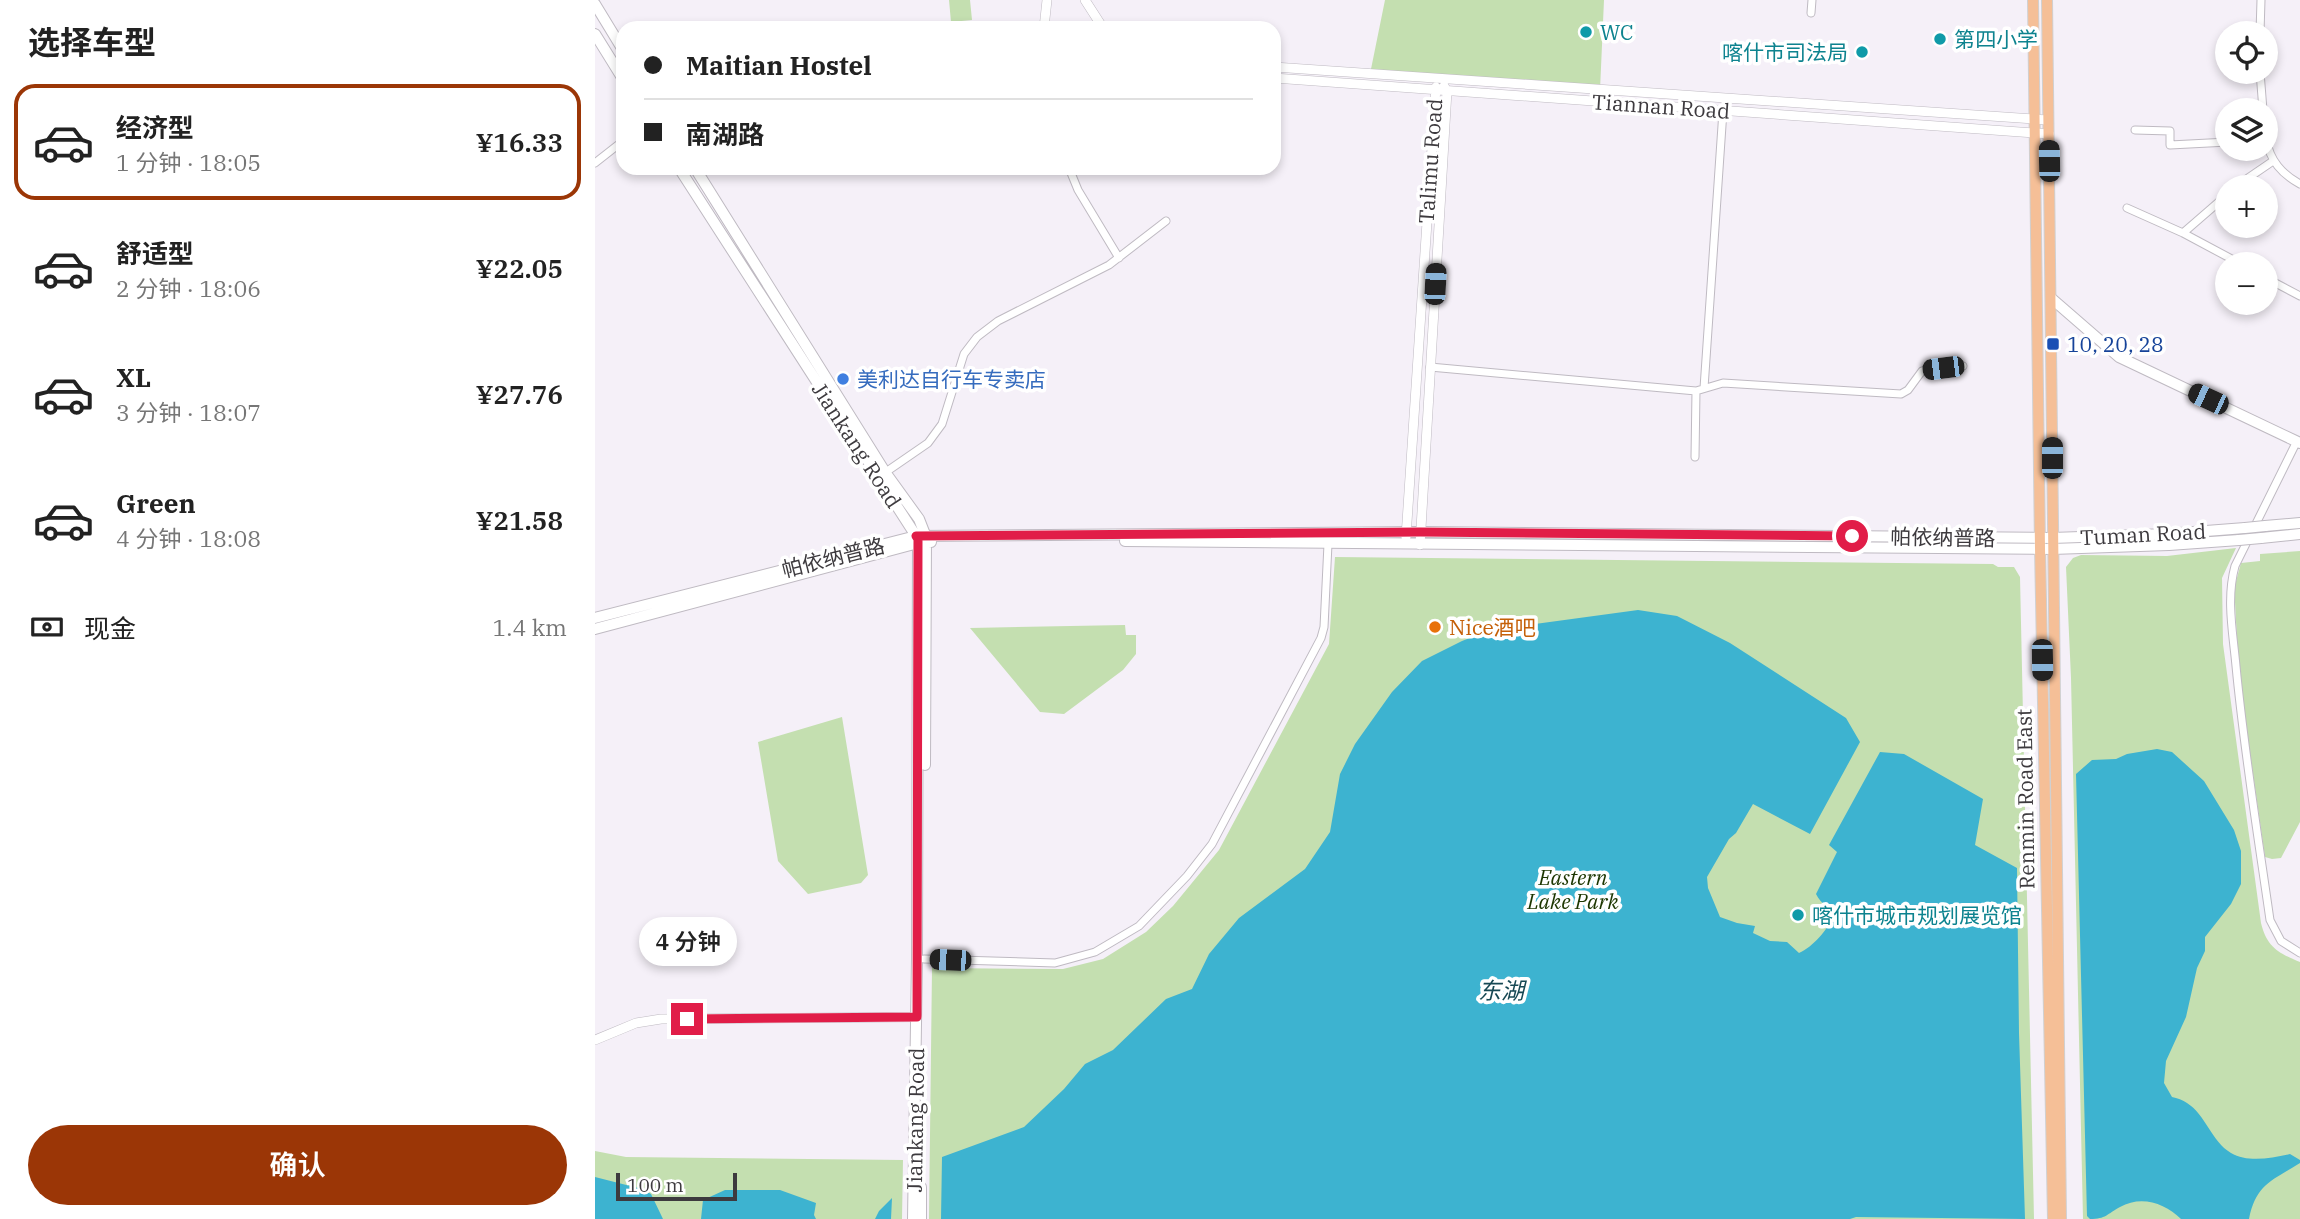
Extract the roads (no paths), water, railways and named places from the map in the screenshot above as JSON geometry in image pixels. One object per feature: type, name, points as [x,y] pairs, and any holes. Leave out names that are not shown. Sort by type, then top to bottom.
[{"type":"main road","name":"Renmin Road East","points":[[2033,0],[2061,1219]]},
{"type":"main road","name":"Renmin Road East","points":[[2047,0],[2051,298],[2046,543],[2053,1219]]},
{"type":"main road","points":[[595,5],[616,39]]},
{"type":"main road","points":[[595,34],[616,68]]},
{"type":"main road","name":"Jiankang Road","points":[[684,175],[881,475],[919,519],[924,959],[921,1219]]},
{"type":"main road","name":"Jiankang Road","points":[[699,175],[881,475]]},
{"type":"main road","points":[[2051,298],[2119,357],[2298,442]]},
{"type":"main road","name":"Tuman Road","points":[[2046,543],[2300,523]]},
{"type":"main road","name":"帕依纳普路","points":[[921,540],[1328,544],[1406,539],[1420,532],[2046,543]]},
{"type":"main road","name":"Tuman Road","points":[[2046,543],[2169,545],[2300,534]]},
{"type":"main road","name":"帕依纳普路","points":[[597,620],[921,540],[1406,539],[1420,545],[2046,543]]},
{"type":"main road","name":"Jiankang Road","points":[[913,1219],[921,540]]},
{"type":"street","points":[[1045,21],[1047,0]]},
{"type":"street","points":[[1085,0],[1098,21]]},
{"type":"street","points":[[1811,13],[1812,0]]},
{"type":"street","points":[[2260,21],[2261,0]]},
{"type":"street","name":"Tiannan Road","points":[[1281,68],[2048,120]]},
{"type":"street","name":"Tiannan Road","points":[[1281,79],[2049,134]]},
{"type":"street","name":"Talimu Road","points":[[1406,539],[1434,90],[1440,79]]},
{"type":"street","name":"Talimu Road","points":[[1420,545],[1447,91],[1440,79]]},
{"type":"street","points":[[1695,457],[1723,111]]},
{"type":"street","points":[[2135,130],[2170,131],[2170,145],[2215,143]]},
{"type":"street","points":[[595,163],[616,146]]},
{"type":"street","points":[[2253,175],[2273,161],[2287,177],[2300,184]]},
{"type":"street","points":[[1072,175],[1119,258]]},
{"type":"street","points":[[2183,233],[2215,205]]},
{"type":"street","points":[[2127,208],[2219,252]]},
{"type":"street","points":[[881,475],[928,443],[942,424],[964,355],[977,337],[998,321],[1109,265],[1166,221]]},
{"type":"street","points":[[2278,284],[2300,296]]},
{"type":"street","points":[[1430,367],[1700,389],[1723,383],[1901,394],[1908,390],[1922,371],[1963,366]]},
{"type":"street","points":[[2298,442],[2235,566],[2230,603],[2239,702],[2270,920],[2280,941],[2300,953]]},
{"type":"street","points":[[924,959],[1055,963],[1095,952],[1139,926],[1165,900],[1212,844],[1321,638],[1324,627],[1328,544]]},
{"type":"street","points":[[595,1040],[636,1023],[661,1019],[917,1017]]},
{"type":"water","name":"东湖","points":[[1638,610],[1677,616],[1730,643],[1846,718],[1860,742],[1810,834],[1753,804],[1707,877],[1708,888],[1720,917],[1755,926],[1753,933],[1770,941],[1787,942],[1799,953],[1819,937],[1834,916],[1816,894],[1837,852],[1829,845],[1880,752],[1904,754],[1983,799],[1975,845],[2017,868],[2025,1219],[941,1219],[942,1157],[1024,1127],[1064,1089],[1085,1064],[1113,1050],[1166,999],[1192,989],[1209,954],[1239,918],[1305,869],[1330,832],[1340,774],[1355,744],[1392,692],[1422,661],[1490,630]]},
{"type":"water","points":[[2157,749],[2172,752],[2204,781],[2234,830],[2241,851],[2241,884],[2231,904],[2205,937],[2205,951],[2197,968],[2186,1017],[2166,1061],[2164,1083],[2172,1097],[2194,1108],[2218,1142],[2231,1153],[2252,1159],[2290,1154],[2300,1160],[2300,1163],[2273,1179],[2261,1191],[2249,1219],[2181,1219],[2160,1205],[2144,1201],[2128,1203],[2100,1218],[2090,1219],[2087,1216],[2076,774],[2092,760],[2116,759],[2127,754]]},
{"type":"water","points":[[595,1177],[642,1189],[651,1194],[663,1219],[595,1219]]},
{"type":"water","points":[[725,1190],[780,1190],[816,1203],[816,1219],[701,1219],[703,1200]]},
{"type":"water","points":[[892,1198],[891,1219],[875,1219],[879,1211]]},
{"type":"place","name":"WC","points":[[1586,32]]},
{"type":"place","name":"第四小学","points":[[1940,39]]},
{"type":"place","name":"喀什市司法局","points":[[1862,52]]},
{"type":"place","name":"10, 20, 28","points":[[2053,344]]},
{"type":"place","name":"美利达自行车专卖店","points":[[843,379]]},
{"type":"place","name":"Nice酒吧","points":[[1435,627]]},
{"type":"place","name":"喀什市城市规划展览馆","points":[[1798,915]]},
{"type":"park label","name":"Eastern Lake Park","points":[[1573,889]]}]
